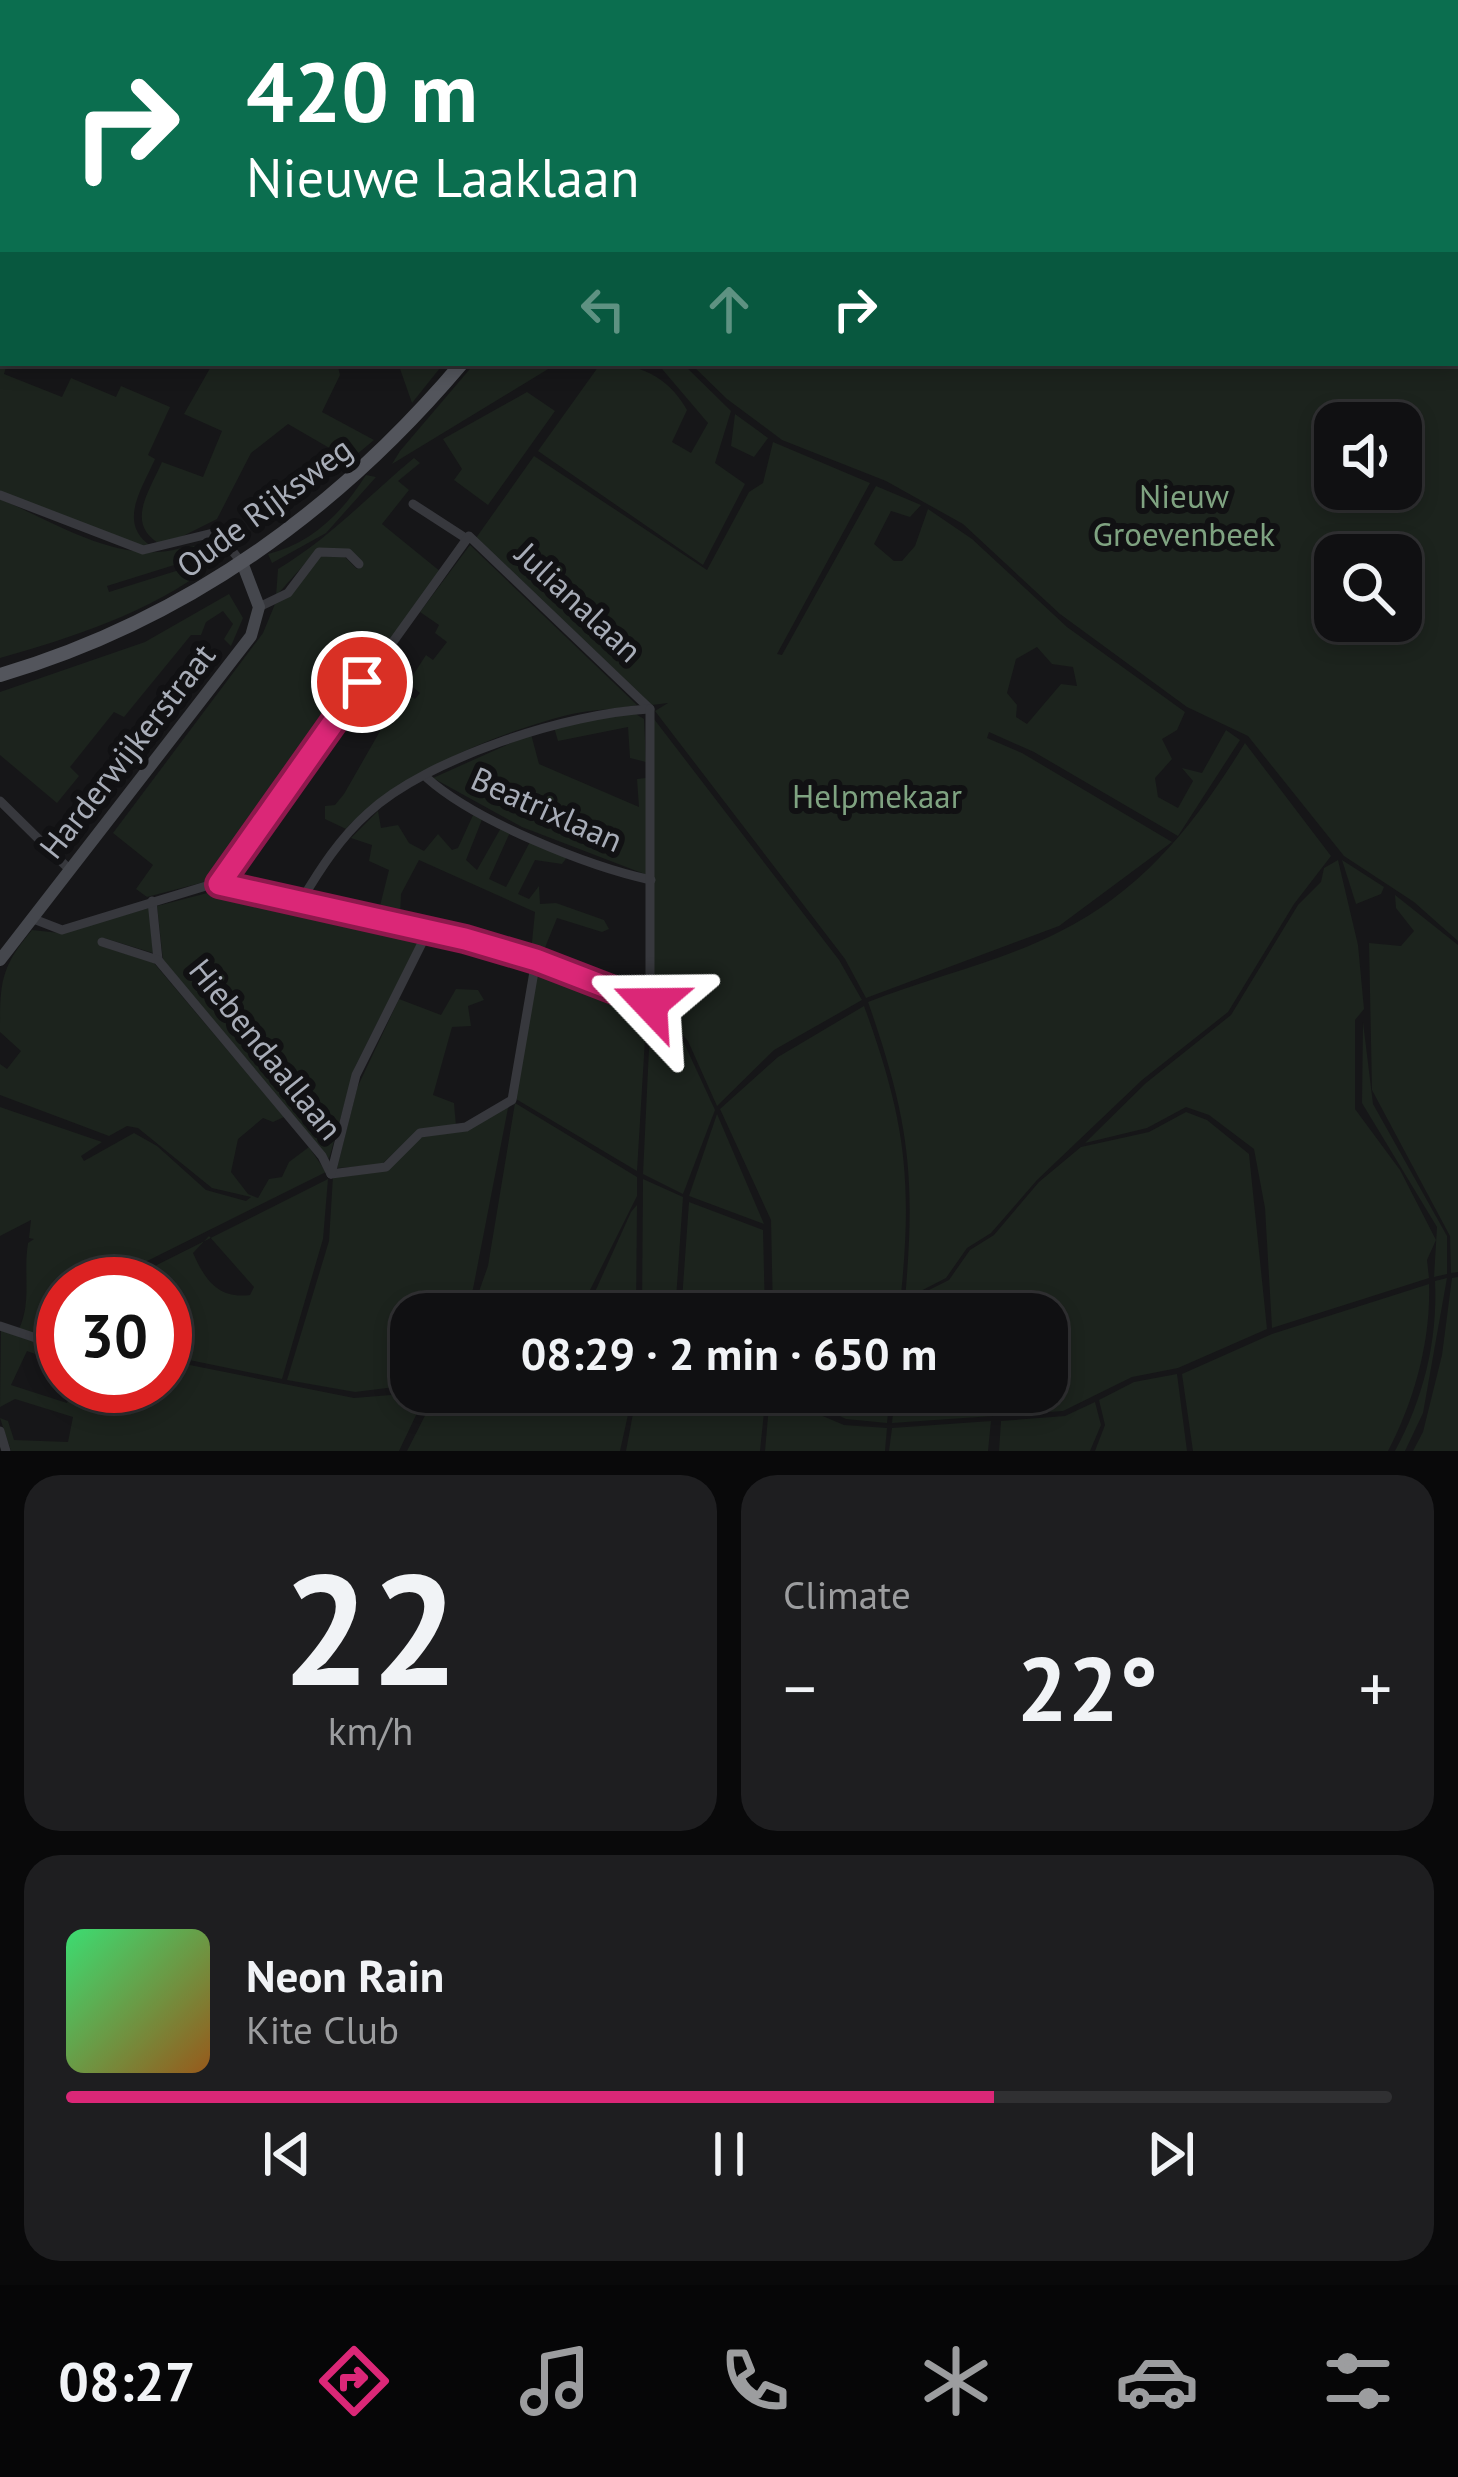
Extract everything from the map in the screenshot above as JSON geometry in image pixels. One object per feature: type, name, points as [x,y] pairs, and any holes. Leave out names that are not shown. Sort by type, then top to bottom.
[{"type":"main road","name":"Oude Rijksweg","points":[[0,675],[126,628],[243,565],[376,469],[460,366]]},
{"type":"main road","points":[[243,565],[259,607]]},
{"type":"main road","name":"Harderwijkerstraat","points":[[0,960],[251,636],[259,607]]},
{"type":"street","points":[[0,495],[143,550],[217,532],[243,565]]},
{"type":"street","name":"Julianalaan","points":[[413,504],[468,538],[650,709]]},
{"type":"street","points":[[219,884],[468,538]]},
{"type":"street","points":[[259,607],[288,593],[319,552],[348,553],[359,565]]},
{"type":"street","points":[[32,918],[45,928],[62,930],[219,884],[429,929],[536,960],[650,1004],[650,709],[563,720],[427,778],[368,812],[334,849],[301,901]]},
{"type":"street","name":"Beatrixlaan","points":[[427,778],[443,792],[520,830],[651,880]]},
{"type":"street","points":[[0,801],[70,870]]},
{"type":"street","name":"Hiebendaallaan","points":[[152,901],[158,960]]},
{"type":"street","points":[[429,929],[356,1075],[331,1174],[386,1167],[420,1133],[466,1127],[512,1100],[536,960]]},
{"type":"street","name":"Hiebendaallaan","points":[[102,942],[158,960],[322,1156],[331,1174]]},
{"type":"street","points":[[0,1326],[36,1338]]},
{"type":"street","points":[[0,1431],[6,1451]]},
{"type":"green space","points":[[0,366],[6,366],[4,374],[62,397],[71,378],[116,397],[121,386],[170,407],[148,455],[155,459],[135,505],[135,527],[151,546],[136,546],[0,492]]},
{"type":"green space","points":[[211,366],[341,366],[322,412],[374,440],[350,460],[288,424],[251,453],[217,519],[163,546],[144,529],[142,519],[162,462],[203,477],[222,431],[184,414]]},
{"type":"green space","points":[[399,366],[442,366],[412,403]]},
{"type":"green space","points":[[472,366],[553,366],[392,464]]},
{"type":"green space","points":[[599,366],[627,366],[661,380],[679,398],[687,410],[672,442],[691,453],[708,423],[660,366],[685,366],[731,411],[715,463],[745,484],[703,565],[538,451]]},
{"type":"green space","name":"Nieuw Groevenbeek","points":[[693,366],[1458,366],[1458,941],[1414,902],[1344,856],[1248,736],[1187,707],[1060,614],[963,524],[886,481],[782,440],[727,399]]},
{"type":"green space","points":[[527,392],[555,411],[488,505],[454,480],[462,469],[443,439]]},
{"type":"green space","points":[[735,414],[768,438],[754,457],[731,446]]},
{"type":"green space","name":"Helpmekaar","points":[[773,442],[870,483],[777,654],[782,655],[876,486],[921,505],[910,517],[891,511],[874,544],[894,561],[902,561],[915,546],[928,509],[972,539],[1067,627],[1185,712],[1177,730],[1162,739],[1172,759],[1155,778],[1158,797],[1178,808],[1193,781],[1182,768],[1202,773],[1226,730],[1240,740],[1178,836],[1034,752],[989,732],[987,738],[1022,753],[1172,842],[1059,926],[866,998],[845,959],[655,711],[668,703],[652,705],[476,538],[534,456],[707,570],[749,492],[763,483]],"holes":[[[1037,647],[1052,664],[1073,667],[1077,686],[1061,684],[1027,724],[1016,717],[1017,705],[1007,693],[1016,659]]]},
{"type":"green space","points":[[414,458],[420,463],[398,481],[409,490],[382,524],[441,572],[216,879],[147,897],[136,889],[153,865],[113,833],[263,633],[275,604],[290,596],[318,555],[344,556],[357,569],[361,564],[348,552],[318,549],[276,596],[278,569],[332,530]]},
{"type":"green space","points":[[366,475],[376,477],[326,533],[272,563],[268,554],[324,525]]},
{"type":"green space","points":[[0,499],[111,546],[158,552],[181,548],[187,561],[107,586],[109,592],[195,565],[186,546],[200,546],[211,566],[136,610],[0,658]]},
{"type":"green space","points":[[470,545],[637,705],[572,714],[514,732],[420,773],[346,829],[325,819],[325,806],[335,805],[344,794],[403,691],[415,699],[420,693],[408,683],[426,655],[433,660],[447,642],[435,633],[439,625],[420,612]]},
{"type":"green space","points":[[229,594],[243,618],[231,646],[224,639],[233,624],[223,611],[206,622],[201,635],[191,635],[124,717],[114,712],[70,767],[79,776],[57,803],[0,755],[0,692],[145,642]]},
{"type":"green space","points":[[634,713],[644,719],[646,762],[630,758],[628,727],[558,741],[554,727]]},
{"type":"green space","points":[[654,719],[839,960],[862,1000],[774,1050],[717,1106],[688,1041],[653,1003]]},
{"type":"green space","points":[[531,734],[539,764],[639,807],[637,779],[646,778],[647,875],[522,827],[433,778]]},
{"type":"green space","points":[[1245,743],[1331,856],[1294,904],[1228,1012],[1142,1080],[1037,1180],[991,1233],[967,1248],[946,1278],[917,1293],[905,1293],[910,1217],[906,1148],[893,1080],[868,1002],[1012,952],[1089,915],[1143,874],[1208,800]]},
{"type":"green space","points":[[378,811],[381,828],[398,825],[409,843],[424,851],[438,834],[452,850],[458,848],[474,813],[483,817],[466,860],[477,870],[502,826],[511,830],[489,879],[506,887],[531,840],[568,856],[562,864],[535,860],[518,894],[529,899],[539,886],[540,904],[556,903],[604,920],[609,929],[602,932],[557,918],[542,955],[531,952],[535,912],[419,860],[401,894],[400,918],[378,914],[389,870],[369,861],[372,845],[351,838]]},
{"type":"green space","points":[[1338,860],[1358,945],[1364,1009],[1355,1020],[1355,1109],[1400,1170],[1436,1240],[1427,1260],[1429,1278],[1272,1328],[1265,1208],[1254,1149],[1209,1115],[1186,1107],[1147,1128],[1085,1143],[1146,1083],[1231,1015],[1298,905],[1321,882],[1324,868]]},
{"type":"green space","points":[[1342,860],[1384,887],[1381,894],[1356,904]]},
{"type":"green space","points":[[223,889],[423,933],[355,1067],[329,1159],[163,960],[157,906]]},
{"type":"green space","points":[[1395,895],[1458,945],[1458,1272],[1451,1273],[1450,1236],[1372,1090],[1369,943],[1401,946],[1414,931],[1396,908]]},
{"type":"green space","points":[[149,908],[153,953],[104,938],[101,946],[154,963],[284,1117],[273,1122],[263,1118],[238,1139],[231,1172],[248,1194],[258,1198],[269,1179],[282,1177],[289,1162],[309,1147],[326,1172],[155,1257],[36,1257],[36,1335],[19,1329],[25,1308],[28,1243],[34,1239],[29,1238],[31,1220],[0,1236],[0,1107],[102,1142],[81,1156],[84,1161],[134,1133],[157,1146],[206,1190],[246,1201],[251,1197],[212,1188],[138,1128],[127,1126],[109,1136],[0,1095],[0,1064],[7,1069],[21,1051],[0,1032],[8,966],[32,930],[60,933]]},
{"type":"green space","points":[[538,963],[647,1006],[637,1171],[516,1099]]},
{"type":"green space","points":[[456,989],[478,990],[484,1000],[468,1006],[471,1026],[452,1027],[433,1095],[454,1103],[456,1126],[416,1132],[381,1165],[337,1168],[357,1088],[399,999],[441,1015]]},
{"type":"green space","points":[[864,1006],[890,1087],[903,1157],[906,1229],[901,1293],[773,1293],[771,1220],[720,1109],[778,1057]]},
{"type":"green space","points":[[651,1007],[684,1043],[715,1110],[683,1194],[643,1174]]},
{"type":"green space","points":[[1363,1022],[1373,1104],[1447,1236],[1447,1274],[1434,1277],[1437,1227],[1362,1103]]},
{"type":"green space","points":[[509,1103],[471,1293],[390,1293],[390,1388],[355,1392],[287,1380],[329,1241],[333,1176],[386,1170],[421,1136],[458,1132]]},
{"type":"green space","points":[[515,1103],[637,1177],[637,1196],[588,1293],[478,1293],[488,1266]]},
{"type":"green space","points":[[1186,1112],[1207,1120],[1249,1154],[1267,1329],[1178,1368],[1132,1377],[1068,1409],[1068,1293],[923,1293],[949,1280],[970,1250],[994,1235],[1039,1182],[1081,1147],[1149,1132]]},
{"type":"green space","points":[[717,1114],[764,1224],[689,1196]]},
{"type":"green space","points":[[328,1179],[323,1239],[282,1379],[192,1361],[192,1257],[172,1257],[204,1241],[193,1253],[202,1272],[221,1291],[250,1295],[254,1287],[211,1238]]},
{"type":"green space","points":[[643,1179],[683,1197],[676,1293],[642,1293]]},
{"type":"green space","points":[[689,1202],[763,1230],[764,1293],[682,1293]]},
{"type":"green space","points":[[637,1205],[636,1293],[594,1293]]},
{"type":"green space","points":[[1458,1277],[1458,1451],[1413,1451],[1423,1432],[1442,1355],[1452,1278]]},
{"type":"green space","points":[[1447,1278],[1423,1413],[1405,1451],[1395,1451],[1427,1369],[1435,1281]]},
{"type":"green space","points":[[1429,1284],[1419,1370],[1388,1451],[1193,1451],[1182,1374],[1272,1334]]},
{"type":"green space","points":[[1,1330],[36,1341],[36,1354],[27,1351],[11,1385],[36,1393],[36,1406],[15,1399],[0,1407]]},
{"type":"green space","points":[[192,1365],[354,1398],[390,1395],[390,1413],[417,1413],[399,1451],[11,1451],[0,1418],[8,1421],[14,1440],[68,1442],[73,1417],[60,1413],[192,1413]]},
{"type":"green space","points":[[1177,1374],[1187,1451],[1095,1451],[1105,1425],[1099,1400],[1134,1382]]},
{"type":"green space","points":[[1095,1402],[1101,1425],[1090,1451],[999,1451],[1001,1421],[1065,1416]]},
{"type":"green space","points":[[426,1413],[628,1413],[620,1451],[407,1451]]},
{"type":"green space","points":[[633,1413],[764,1413],[760,1451],[626,1451]]},
{"type":"green space","points":[[768,1413],[815,1413],[844,1425],[887,1428],[885,1451],[765,1451]]},
{"type":"green space","points":[[834,1413],[888,1413],[887,1423],[846,1419]]},
{"type":"green space","points":[[893,1413],[1034,1413],[892,1423]]},
{"type":"green space","points":[[991,1421],[988,1451],[889,1451],[892,1428]]},
{"type":"route","points":[[362,682],[219,884],[465,939],[536,960],[650,1004]]}]
